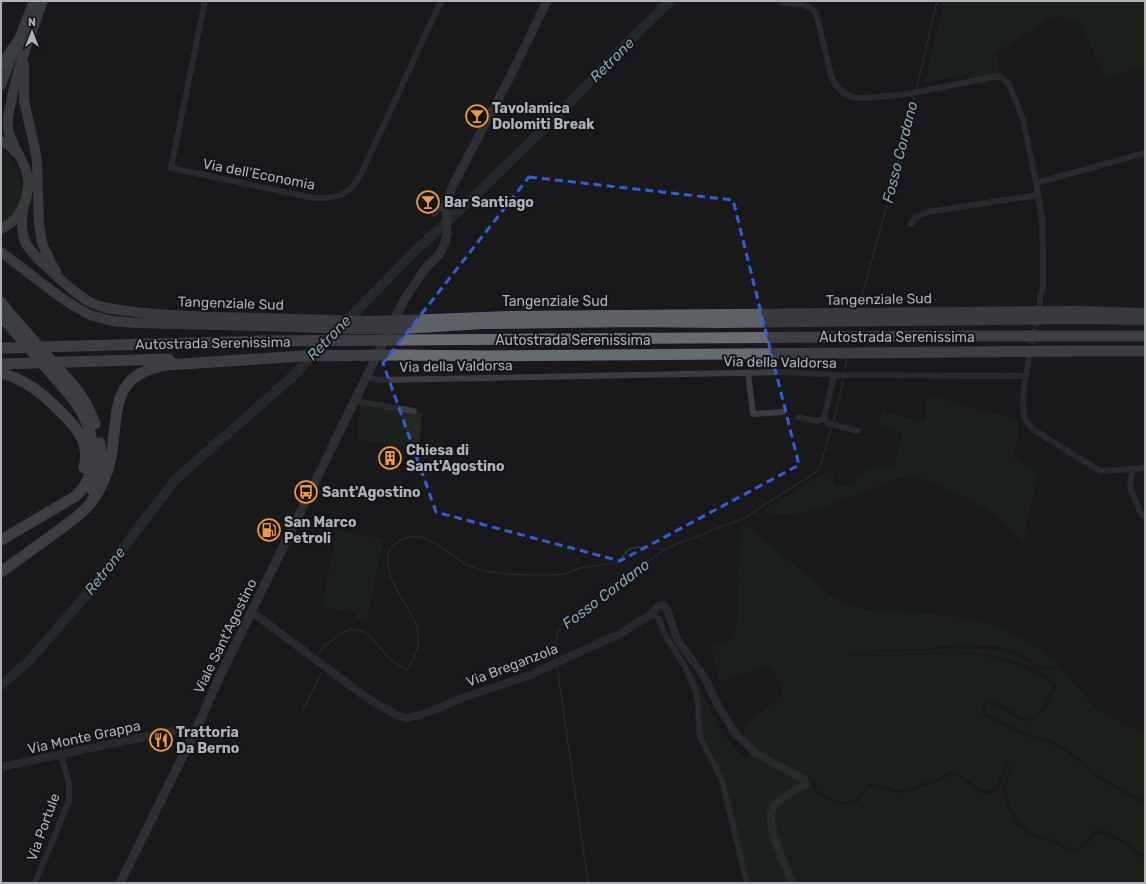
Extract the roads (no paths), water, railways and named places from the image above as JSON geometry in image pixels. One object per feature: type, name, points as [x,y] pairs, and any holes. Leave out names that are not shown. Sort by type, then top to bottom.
[{"type":"highway","points":[[1,229],[11,223],[23,208],[26,202],[29,185],[27,173],[10,138],[8,125],[22,42],[34,1]]},
{"type":"highway","points":[[1,85],[42,1]]},
{"type":"highway","points":[[1,66],[22,42]]},
{"type":"highway","points":[[22,42],[24,101],[38,162],[39,224],[42,243],[50,261],[64,283]]},
{"type":"highway","points":[[1,141],[11,147],[20,158]]},
{"type":"highway","name":"Tangenziale Sud","points":[[23,208],[21,223],[23,237],[28,247],[64,283],[89,301],[103,307],[121,310],[354,329],[509,316],[1078,311],[1145,313]]},
{"type":"highway","name":"Tangenziale Sud","points":[[1,252],[74,306],[90,315],[112,321],[137,323],[260,322]]},
{"type":"highway","points":[[1,302],[6,315],[73,392],[87,405],[96,424],[100,444],[100,470],[93,489],[72,521]]},
{"type":"highway","name":"Tangenziale Sud","points":[[404,324],[1078,319],[1145,320]]},
{"type":"highway","name":"Autostrada Serenissima","points":[[1,348],[262,341],[1145,336]]},
{"type":"highway","points":[[1,343],[102,345]]},
{"type":"highway","name":"Autostrada Serenissima","points":[[1,364],[304,356],[1145,351]]},
{"type":"highway","points":[[1,572],[72,521],[90,504],[107,474],[111,456],[115,415],[119,400],[127,385],[139,375],[152,368],[166,365],[304,356]]},
{"type":"highway","points":[[1,373],[22,381],[44,396],[73,425],[84,443],[86,458],[85,467],[77,485],[65,500],[46,513]]},
{"type":"highway","points":[[1,540],[70,499],[82,490],[88,479],[92,466],[92,437],[88,423],[73,392]]},
{"type":"main road","name":"Viale Sant'Agostino","points":[[120,883],[195,732],[219,678],[404,300],[425,269],[439,255],[445,243],[447,234],[446,204],[452,187],[512,75],[547,1]]},
{"type":"street","name":"Via dell'Economia","points":[[205,1],[171,168],[325,199],[340,196],[353,187],[360,176],[441,1]]},
{"type":"street","points":[[782,1],[784,3],[808,6],[813,9],[816,13],[832,79],[838,88],[844,93],[855,98],[908,94],[994,77],[1001,77],[1007,81],[1016,99],[1023,119],[1042,219],[1044,250],[1043,290],[1040,295],[1040,302]]},
{"type":"street","points":[[1036,183],[1145,153]]},
{"type":"street","points":[[911,224],[915,218],[927,212],[1038,195]]},
{"type":"street","points":[[434,214],[446,204]]},
{"type":"street","points":[[1029,359],[1023,413],[1026,422],[1034,430],[1100,471],[1145,468]]},
{"type":"street","name":"Via della Valdorsa","points":[[367,378],[379,380],[785,372],[834,375],[1026,376]]},
{"type":"street","points":[[748,373],[753,414],[783,412]]},
{"type":"street","points":[[834,375],[824,418],[827,423],[858,431]]},
{"type":"street","points":[[355,401],[414,411]]},
{"type":"street","points":[[798,417],[817,421],[824,418]]},
{"type":"street","points":[[1132,469],[1130,488],[1142,516],[1145,516]]},
{"type":"street","name":"Via Breganzola","points":[[252,612],[367,698],[401,717],[412,718],[530,674],[563,660],[621,633],[663,605],[667,608],[681,645],[705,678],[716,702],[735,733],[757,754],[804,779],[806,784],[779,801],[771,814],[776,841],[792,883]]},
{"type":"street","points":[[653,613],[659,619],[664,636],[685,667],[695,688],[701,739],[722,780],[747,883]]},
{"type":"street","name":"Via Monte Grappa","points":[[1,767],[182,729],[195,732]]},
{"type":"street","name":"Via Portule","points":[[35,883],[69,801],[68,783],[62,755]]},
{"type":"waterway","name":"Retrone","points":[[1,685],[27,663],[90,591],[175,480],[292,377],[414,252],[559,114],[628,42],[670,1]]},
{"type":"waterway","name":"Fosso Cordano","points":[[916,91],[937,1]]},
{"type":"waterway","name":"Fosso Cordano","points":[[860,303],[894,179],[915,94]]},
{"type":"waterway","name":"Fosso Cordano","points":[[845,370],[847,360]]},
{"type":"waterway","name":"Fosso Cordano","points":[[834,420],[843,380]]},
{"type":"waterway","name":"Fosso Cordano","points":[[556,660],[557,633],[565,620],[618,584],[665,549],[746,517],[819,470],[831,429]]},
{"type":"waterway","points":[[319,653],[326,644],[338,635],[349,630],[358,630],[369,635],[390,659],[406,670],[410,665],[418,642],[416,624],[394,584],[388,562],[389,552],[394,545],[404,539],[413,537],[431,541],[465,564],[478,569],[494,573],[523,575],[564,574],[585,567],[617,563],[629,549],[639,547],[665,549]]},
{"type":"waterway","name":"Fosso Cordano","points":[[557,666],[588,883]]},
{"type":"waterway","points":[[303,710],[321,673]]},
{"type":"tunnel","points":[[1030,353],[1040,302]]},
{"type":"place","name":"Tavolamica Dolomiti Break","points":[[477,116]]},
{"type":"place","name":"Bar Santiago","points":[[428,202]]},
{"type":"place","name":"Chiesa di Sant'Agostino","points":[[390,458]]},
{"type":"place","name":"Sant'Agostino","points":[[306,492]]},
{"type":"place","name":"San Marco Petroli","points":[[269,530]]},
{"type":"place","name":"Trattoria Da Berno","points":[[161,740]]}]
